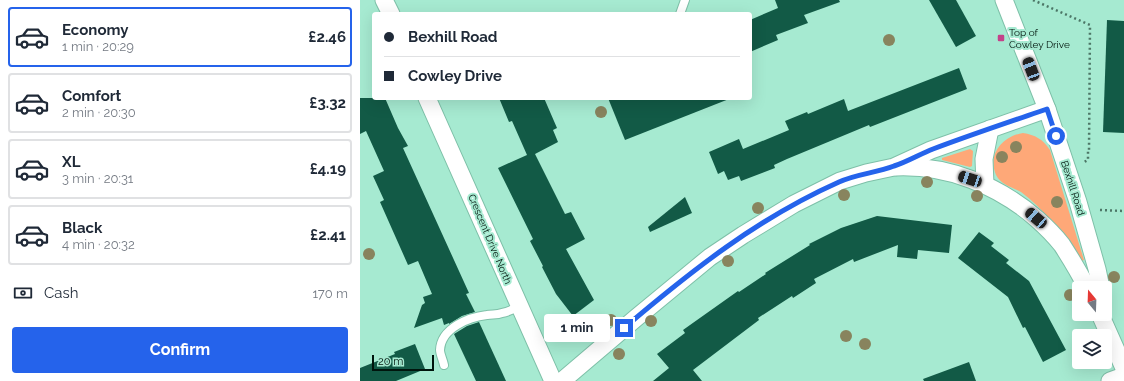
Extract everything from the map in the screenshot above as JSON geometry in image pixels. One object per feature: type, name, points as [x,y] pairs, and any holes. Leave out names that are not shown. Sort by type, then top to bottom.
[{"type":"street","points":[[384,0],[390,12]]},
{"type":"street","name":"Bexhill Road","points":[[1004,0],[1047,109],[1078,202],[1100,281]]},
{"type":"street","name":"Crescent Drive North","points":[[428,100],[553,381]]},
{"type":"street","points":[[562,381],[699,266],[744,235],[794,204],[840,181],[866,173],[894,167],[931,150],[1047,109]]},
{"type":"street","points":[[985,185],[984,159],[990,129]]},
{"type":"street","points":[[894,167],[932,169],[957,175],[985,185],[1014,201],[1046,227],[1062,245],[1083,281]]},
{"type":"street","points":[[1104,321],[1124,368]]},
{"type":"street","points":[[1110,381],[1124,376]]},
{"type":"lane","points":[[681,12],[684,0]]},
{"type":"lane","points":[[444,365],[440,350],[442,341],[454,327],[471,319],[487,315],[502,314],[519,306]]},
{"type":"path","points":[[1033,0],[1090,25],[1089,150],[1088,160],[1084,162]]},
{"type":"path","points":[[1099,210],[1124,211]]},
{"type":"shaded area","points":[[1023,133],[1038,138],[1045,143],[1050,150],[1084,260],[1082,261],[1039,207],[1021,192],[1001,181],[996,175],[994,167],[995,153],[1003,142]]},
{"type":"shaded area","points":[[970,149],[973,151],[972,166],[970,167],[942,160],[942,158]]},
{"type":"building","points":[[775,0],[839,0],[840,2],[804,15],[808,23],[776,35],[778,40],[752,51],[752,19],[778,8]]},
{"type":"building","points":[[929,0],[956,0],[976,36],[956,47]]},
{"type":"building","points":[[1107,20],[1124,21],[1124,133],[1103,132]]},
{"type":"building","points":[[959,68],[967,89],[870,127],[869,125],[787,159],[774,165],[775,168],[741,181],[739,176],[728,180],[724,171],[718,174],[709,152],[739,139],[743,149],[789,130],[785,121],[807,112],[808,114],[844,99],[848,111]]},
{"type":"building","points":[[360,98],[386,100],[398,128],[408,146],[403,148],[469,293],[466,294],[475,312],[462,316],[449,324],[444,325],[442,318],[414,328],[422,305],[425,303],[423,297],[432,294],[418,261],[408,265],[380,202],[384,200],[373,176],[384,171],[366,131],[360,134]]},
{"type":"building","points":[[500,100],[545,100],[557,128],[553,130],[558,142],[535,154],[565,214],[571,212],[585,239],[566,249],[594,300],[573,316],[556,294],[542,267],[543,266],[530,241],[533,239],[498,168],[527,155],[512,121],[509,122]]},
{"type":"building","points":[[609,100],[726,100],[625,140]]},
{"type":"building","points":[[685,197],[692,213],[650,232],[648,227]]},
{"type":"building","points":[[877,216],[952,225],[949,253],[918,250],[917,259],[897,257],[898,245],[854,262],[853,259],[814,279],[816,283],[793,298],[792,296],[758,318],[759,320],[693,370],[702,381],[653,381],[669,368],[657,354],[685,333],[683,330],[738,291],[739,292],[766,274],[765,273],[810,245],[809,244],[841,228]]},
{"type":"building","points":[[979,232],[994,243],[991,246],[1009,260],[1006,263],[1029,281],[1066,350],[1043,362],[1025,327],[1023,328],[1008,297],[958,258]]},
{"type":"building","points":[[479,322],[506,381],[476,381],[454,334],[467,326]]},
{"type":"building","points":[[415,344],[425,369],[396,381],[360,381],[360,368]]},
{"type":"building","points":[[969,362],[976,381],[924,381],[923,379]]},
{"type":"place","name":"Top of Cowley Drive","points":[[1001,38]]},
{"type":"route","points":[[624,328],[710,257],[780,212],[840,181],[866,173],[894,167],[931,150],[1047,109],[1056,136]]}]
